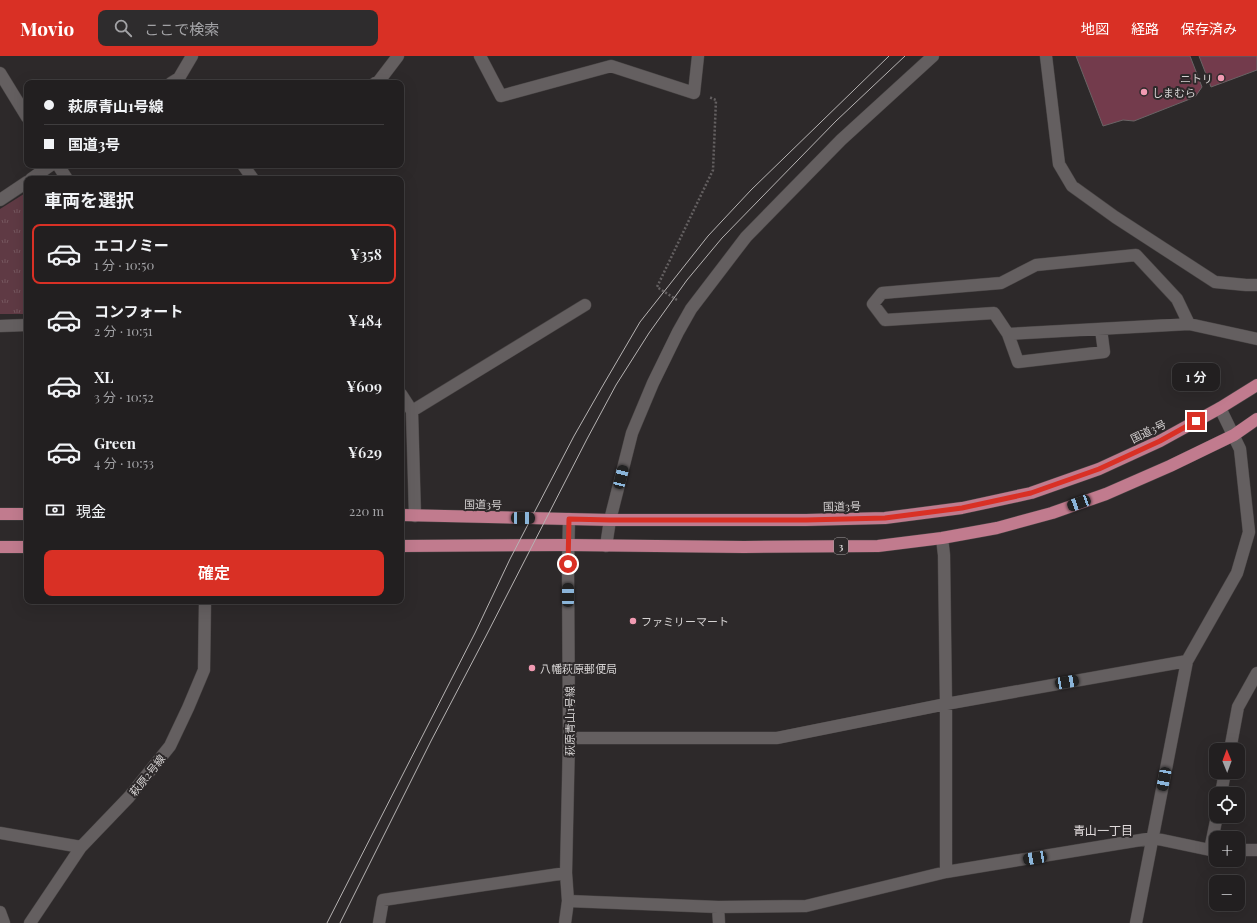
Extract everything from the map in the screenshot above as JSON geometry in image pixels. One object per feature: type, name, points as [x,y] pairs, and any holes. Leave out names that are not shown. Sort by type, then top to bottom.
[{"type":"highway","name":"国道3号","points":[[404,515],[610,520],[806,520],[885,518],[962,508],[1031,493],[1099,469],[1160,441],[1220,408],[1257,385]]},
{"type":"highway","name":"3","points":[[404,546],[878,546],[942,538],[997,528],[1052,513],[1106,494],[1170,466],[1234,435],[1257,419]]},
{"type":"highway","points":[[0,514],[24,514]]},
{"type":"highway","points":[[0,547],[24,547]]},
{"type":"street","points":[[179,80],[192,56]]},
{"type":"street","points":[[380,80],[398,56]]},
{"type":"street","points":[[480,56],[501,96],[612,66],[694,93],[698,56]]},
{"type":"street","points":[[606,546],[610,520],[632,433],[653,383],[691,309],[746,237],[842,140],[933,56]]},
{"type":"street","points":[[1046,56],[1059,164],[1072,186],[1115,217],[1215,282],[1257,285]]},
{"type":"street","points":[[0,74],[24,112]]},
{"type":"street","points":[[35,176],[47,168]]},
{"type":"street","points":[[0,200],[24,184]]},
{"type":"street","points":[[1101,329],[1104,352],[1018,362],[1008,334],[994,312],[885,320],[874,304],[882,293],[1001,283],[1036,266],[1136,255],[1177,299],[1189,324]]},
{"type":"street","points":[[412,411],[584,306]]},
{"type":"street","points":[[1008,334],[1189,324],[1257,339]]},
{"type":"street","points":[[0,326],[24,325]]},
{"type":"street","points":[[404,399],[412,411],[415,516]]},
{"type":"street","points":[[1136,923],[1187,661],[1237,573],[1253,532],[1240,449],[1220,408]]},
{"type":"street","name":"萩原青山1号線","points":[[565,923],[568,901],[566,873],[569,738],[569,519]]},
{"type":"street","points":[[942,538],[944,555],[946,704],[946,872]]},
{"type":"street","name":"萩原2号線","points":[[30,923],[82,847],[129,797],[170,746],[204,670],[205,604]]},
{"type":"street","points":[[569,738],[777,738],[946,704],[1187,661]]},
{"type":"street","points":[[1231,743],[1238,707],[1257,673]]},
{"type":"street","points":[[0,833],[82,847]]},
{"type":"street","points":[[568,901],[718,907],[806,906],[946,872],[1153,838],[1209,849]]},
{"type":"street","points":[[1245,850],[1257,850]]},
{"type":"street","points":[[379,923],[383,900],[566,873]]},
{"type":"street","points":[[718,907],[719,923]]},
{"type":"street","points":[[0,912],[4,923]]},
{"type":"path","points":[[691,309],[657,287],[713,170],[716,100],[694,93]]},
{"type":"green space","points":[[24,194],[24,314],[0,314],[0,209]]},
{"type":"building","name":"しまむら","points":[[1076,56],[1190,56],[1202,87],[1195,97],[1134,121],[1123,120],[1103,126]]},
{"type":"building","name":"ニトリ","points":[[1199,56],[1257,56],[1257,70],[1211,87]]},
{"type":"tram line","points":[[327,923],[475,633],[510,559],[574,436],[640,322],[708,236],[751,190],[889,56]]},
{"type":"tram line","points":[[340,923],[431,741],[587,439],[616,385],[649,333],[687,280],[722,238],[836,121],[905,56]]},
{"type":"place","name":"ニトリ","points":[[1221,78]]},
{"type":"place","name":"しまむら","points":[[1144,92]]},
{"type":"place","name":"ファミリーマート","points":[[633,621]]},
{"type":"place","name":"八幡萩原郵便局","points":[[532,668]]},
{"type":"district","name":"青山一丁目","points":[[1103,830]]},
{"type":"route","points":[[568,564],[569,519],[806,520],[885,518],[962,508],[1031,493],[1099,469],[1160,441],[1196,421]]}]
